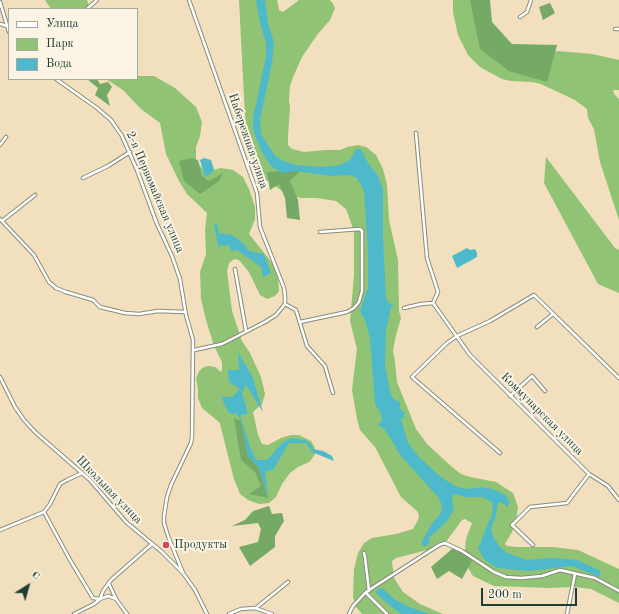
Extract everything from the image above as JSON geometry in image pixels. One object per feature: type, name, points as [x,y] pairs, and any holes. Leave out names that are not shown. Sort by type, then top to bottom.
[{"type":"street","points":[[88,8],[97,0]]},
{"type":"street","name":"Набережная улица","points":[[189,0],[258,193],[260,227],[284,288],[285,304]]},
{"type":"street","points":[[520,17],[527,12],[531,0]]},
{"type":"street","points":[[0,2],[8,29]]},
{"type":"street","points":[[0,24],[7,26]]},
{"type":"street","points":[[614,29],[619,29]]},
{"type":"street","name":"2-я Первомайская улица","points":[[57,80],[97,108],[111,120],[122,136],[130,152],[157,224],[176,267],[185,312],[193,340]]},
{"type":"street","points":[[404,308],[433,303],[438,292],[427,258],[416,133]]},
{"type":"street","points":[[0,145],[6,137]]},
{"type":"street","points":[[83,178],[108,166],[130,152]]},
{"type":"street","points":[[35,194],[1,220],[34,255],[49,282],[56,288],[93,300],[100,307],[125,313],[139,314],[158,311],[185,312]]},
{"type":"street","points":[[300,322],[347,312],[354,308],[359,302],[362,291],[362,231],[360,229],[320,232]]},
{"type":"street","points":[[235,269],[246,331]]},
{"type":"street","points":[[500,453],[412,377],[447,343],[457,336],[490,321],[534,295],[619,378]]},
{"type":"street","name":"Коммунарская улица","points":[[433,303],[470,355],[589,474],[608,486],[619,500]]},
{"type":"street","points":[[194,350],[222,344],[266,322],[276,315],[285,304],[296,310],[308,346],[326,366],[333,393]]},
{"type":"street","points":[[537,328],[552,314]]},
{"type":"street","name":"Школьная улица","points":[[183,573],[168,536],[164,523],[164,516],[170,485],[191,443],[192,437],[193,340]]},
{"type":"street","points":[[510,396],[532,376],[545,391]]},
{"type":"street","name":"Школьная улица","points":[[0,377],[15,407],[24,420],[35,432],[82,473],[100,491],[126,522],[183,573],[195,590],[207,614]]},
{"type":"street","points":[[0,530],[44,512],[50,504],[60,484],[82,473]]},
{"type":"street","points":[[533,545],[512,525],[530,507],[567,503],[589,474]]},
{"type":"street","points":[[44,512],[93,598],[100,599]]},
{"type":"street","points":[[349,614],[353,606],[367,591],[439,545],[445,543],[462,550],[494,572],[506,577],[521,578],[542,576],[560,570],[595,578],[619,591]]},
{"type":"street","points":[[100,599],[108,584],[121,570],[152,544]]},
{"type":"street","points":[[364,553],[368,596],[387,614]]},
{"type":"street","points":[[568,614],[575,574]]},
{"type":"street","points":[[255,608],[288,582]]},
{"type":"street","points":[[108,584],[116,599],[127,614]]},
{"type":"street","points":[[74,614],[108,596],[116,599]]},
{"type":"street","points":[[229,614],[241,609],[255,608],[272,614]]},
{"type":"green space","points":[[45,0],[87,0],[90,8],[50,8]]},
{"type":"green space","points":[[239,0],[277,0],[279,10],[283,12],[299,0],[330,0],[335,8],[330,20],[317,35],[302,57],[293,77],[290,86],[288,145],[292,149],[304,152],[340,150],[358,145],[366,147],[376,155],[383,169],[387,185],[389,220],[398,260],[399,311],[401,318],[393,350],[397,382],[416,429],[427,444],[461,474],[496,482],[513,493],[518,507],[516,521],[505,544],[507,546],[552,547],[578,550],[619,569],[619,603],[591,589],[575,587],[551,588],[494,586],[473,576],[468,568],[465,550],[466,539],[472,523],[465,519],[462,520],[445,543],[439,547],[396,558],[392,561],[394,578],[403,592],[420,604],[443,614],[362,614],[356,607],[353,597],[354,569],[358,553],[364,543],[372,538],[396,534],[413,529],[419,518],[418,512],[401,497],[375,447],[360,430],[357,419],[352,390],[357,349],[350,321],[354,275],[354,231],[346,209],[336,201],[316,198],[301,198],[287,194],[266,180],[255,166],[246,135]]},
{"type":"green space","points":[[453,0],[480,0],[496,46],[547,53],[558,51],[592,54],[619,60],[619,90],[613,90],[614,94],[619,99],[619,220],[600,162],[594,129],[588,118],[587,109],[575,100],[541,84],[502,79],[480,67],[468,55],[458,35],[453,12]]},
{"type":"green space","points":[[470,0],[490,0],[492,22],[512,44],[557,45],[547,82],[509,71],[480,49]]},
{"type":"green space","points":[[550,3],[555,13],[543,20],[539,7]]},
{"type":"green space","points":[[138,76],[154,76],[175,88],[196,107],[202,122],[200,136],[196,147],[197,162],[205,172],[221,168],[233,170],[243,177],[249,189],[255,207],[255,219],[249,234],[273,264],[278,278],[279,291],[275,296],[267,299],[260,295],[249,272],[239,260],[234,259],[229,263],[227,271],[232,311],[242,341],[250,353],[261,377],[265,394],[262,404],[253,412],[258,435],[262,444],[268,445],[281,438],[291,435],[299,435],[311,441],[315,448],[315,454],[311,460],[290,473],[282,484],[276,497],[269,503],[259,504],[248,500],[240,494],[234,479],[220,424],[202,408],[198,398],[196,378],[200,370],[209,366],[215,367],[221,372],[222,370],[222,362],[214,346],[201,299],[200,272],[206,254],[205,230],[207,213],[187,194],[179,181],[166,154],[160,123],[141,109],[123,90],[108,80],[138,80]]},
{"type":"green space","points":[[88,80],[98,80],[100,84],[108,82],[112,87],[107,95],[110,106],[95,95],[98,88]]},
{"type":"green space","points":[[546,157],[615,248],[619,250],[619,293],[598,284],[544,183]]},
{"type":"green space","points":[[192,158],[198,160],[202,176],[209,181],[223,173],[219,181],[200,194],[184,181],[179,161]]},
{"type":"green space","points":[[301,170],[290,181],[298,200],[300,220],[287,218],[285,198],[279,184],[270,190],[267,172]]},
{"type":"green space","points":[[234,418],[241,421],[248,456],[259,468],[268,498],[249,494],[261,486],[255,472],[241,460]]},
{"type":"green space","points":[[269,506],[272,514],[282,513],[284,521],[275,536],[275,547],[250,566],[239,547],[258,542],[261,529],[258,523],[232,526],[245,520],[253,511]]},
{"type":"green space","points":[[453,548],[473,559],[462,579],[449,571],[437,579],[431,567]]},
{"type":"water","points":[[256,0],[265,0],[268,23],[274,43],[272,63],[260,120],[261,134],[275,156],[296,165],[322,167],[340,165],[350,160],[356,149],[361,149],[368,163],[378,176],[383,189],[383,238],[386,299],[393,306],[391,308],[386,329],[385,366],[391,395],[394,399],[400,402],[400,409],[405,413],[404,417],[401,419],[408,443],[418,456],[442,478],[457,487],[469,489],[481,487],[493,489],[505,495],[510,502],[507,507],[498,502],[496,515],[491,529],[493,537],[500,547],[507,553],[527,560],[554,558],[577,560],[601,571],[599,577],[572,566],[529,571],[497,568],[485,560],[478,549],[493,511],[492,502],[482,497],[467,497],[453,494],[452,503],[454,509],[447,521],[429,538],[430,543],[424,547],[421,543],[431,525],[441,513],[442,505],[438,497],[400,455],[384,429],[378,425],[382,421],[381,414],[375,404],[370,339],[365,320],[360,311],[368,287],[368,252],[364,191],[357,178],[349,175],[331,176],[296,171],[282,173],[272,167],[263,154],[253,128],[253,118],[266,56],[266,43],[260,23]]},
{"type":"water","points":[[204,158],[211,160],[214,170],[205,177],[200,160]]},
{"type":"water","points":[[214,224],[217,224],[219,233],[232,235],[243,243],[249,251],[264,254],[271,273],[263,277],[261,267],[237,250],[231,251],[229,245],[218,246]]},
{"type":"water","points":[[467,248],[470,250],[475,249],[477,257],[457,268],[452,256]]},
{"type":"water","points":[[238,352],[253,378],[263,412],[246,385],[242,393],[248,414],[240,415],[250,447],[256,460],[267,460],[283,442],[292,438],[305,440],[311,444],[313,449],[323,451],[332,456],[334,461],[312,452],[306,443],[289,443],[273,470],[265,471],[268,498],[259,468],[248,456],[241,421],[237,414],[229,413],[221,397],[232,397],[240,389],[229,382],[228,370],[239,370]]},
{"type":"water","points":[[382,588],[394,599],[409,607],[430,614],[401,614],[381,598],[375,591]]},
{"type":"place","name":"Продукты","points":[[166,545]]}]
